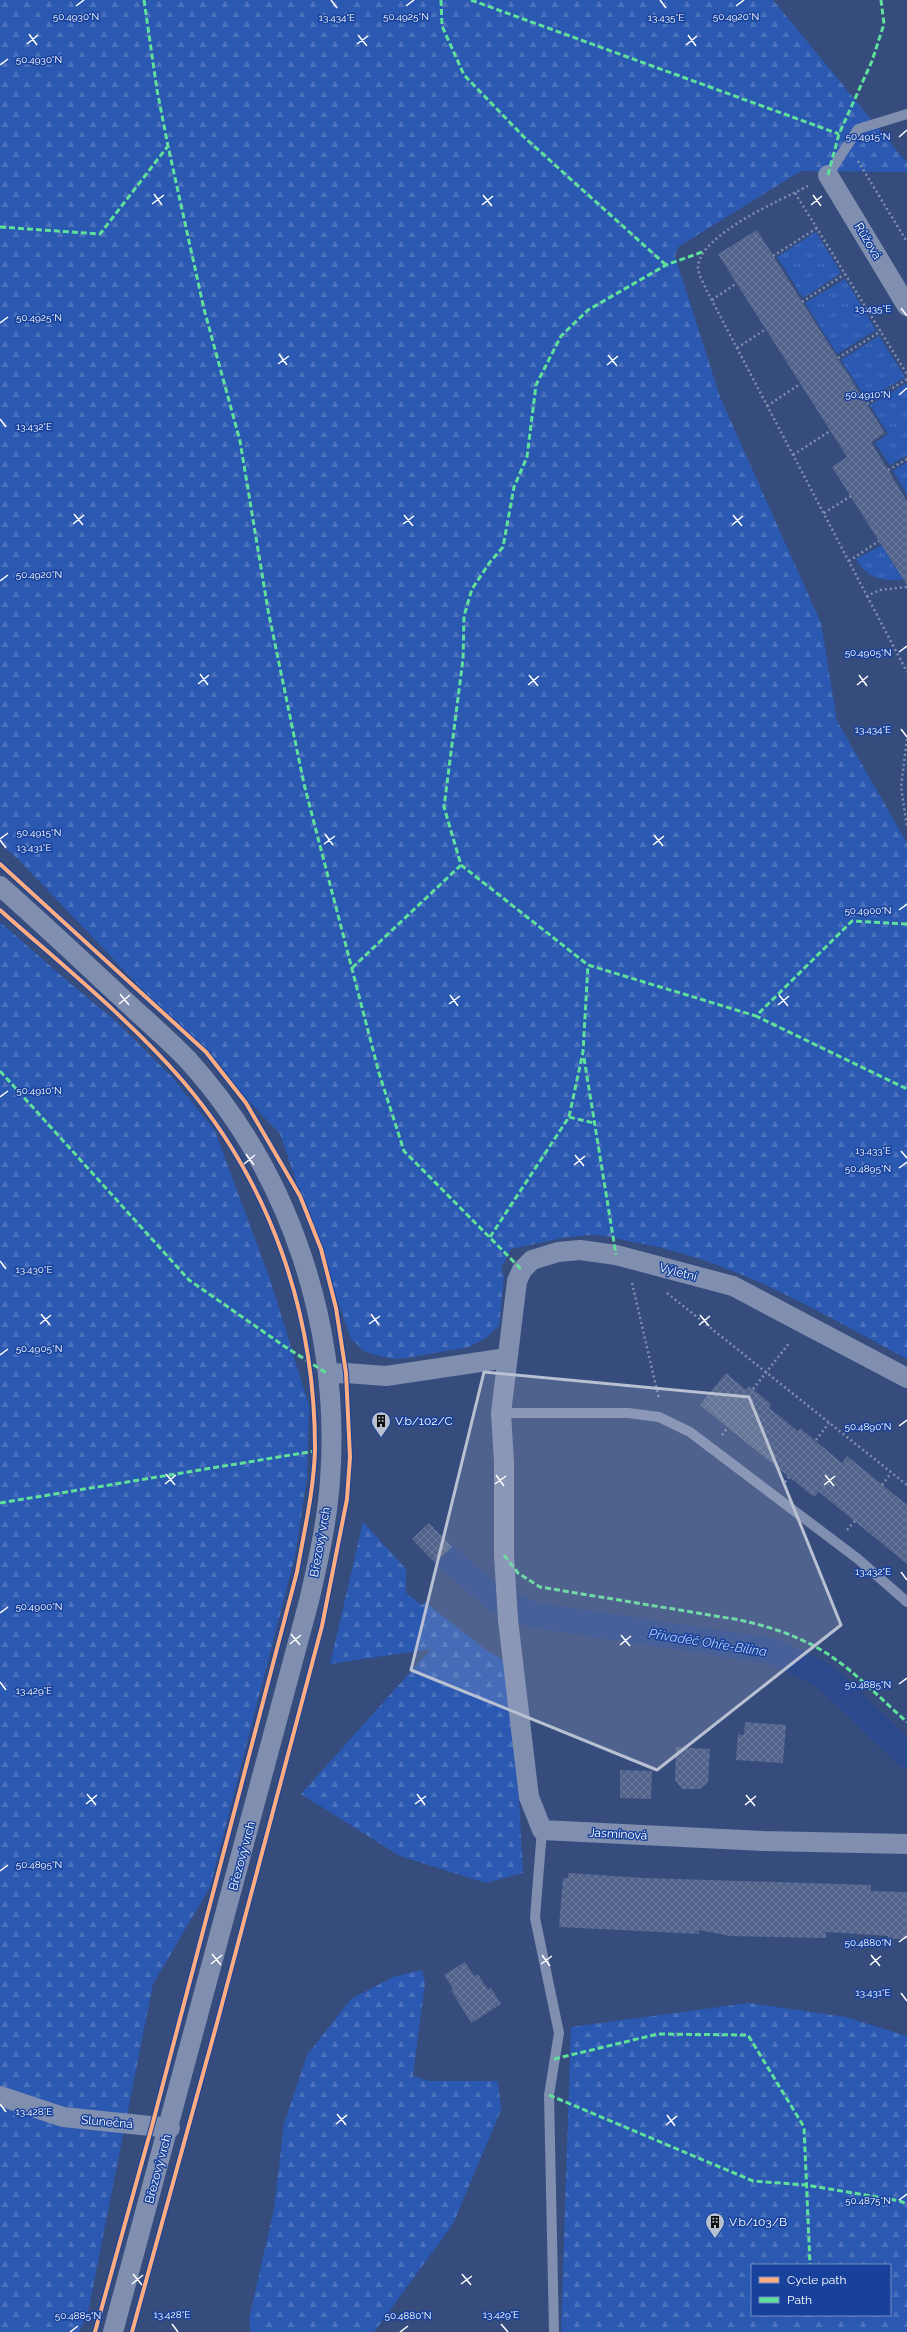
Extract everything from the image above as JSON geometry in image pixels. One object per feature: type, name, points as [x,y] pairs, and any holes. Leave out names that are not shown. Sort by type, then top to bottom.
[{"type":"street","name":"Růžová","points":[[828,175],[907,306]]},
{"type":"street","name":"Březový vrch","points":[[0,886],[187,1060],[228,1110],[251,1143],[269,1177],[299,1243],[322,1333],[328,1374],[332,1425],[330,1482],[320,1549],[309,1601],[170,2128],[113,2332]]},
{"type":"street","name":"Výletní","points":[[542,1830],[529,1797],[508,1620],[505,1573],[504,1463],[501,1413],[517,1281],[522,1270],[532,1260],[558,1252],[580,1250],[616,1255],[734,1286],[907,1378]]},
{"type":"street","points":[[328,1374],[346,1373],[386,1376],[507,1358]]},
{"type":"street","name":"Jasmínová","points":[[542,1830],[763,1841],[907,1844]]},
{"type":"street","name":"Slunečná","points":[[0,2096],[63,2117],[170,2128]]},
{"type":"lane","points":[[828,175],[858,129],[907,114]]},
{"type":"lane","points":[[501,1413],[628,1413],[659,1417],[671,1422],[690,1432],[858,1559],[907,1602]]},
{"type":"lane","points":[[542,1830],[535,1918],[559,2033],[550,2095],[554,2332]]},
{"type":"path","points":[[848,145],[907,242]]},
{"type":"path","points":[[828,175],[742,219],[702,252],[698,268],[712,300],[907,672]]},
{"type":"path","points":[[795,193],[907,374]]},
{"type":"path","points":[[773,256],[817,228]]},
{"type":"path","points":[[802,302],[846,274]]},
{"type":"path","points":[[712,300],[736,283]]},
{"type":"path","points":[[737,348],[766,329]]},
{"type":"path","points":[[838,358],[881,331]]},
{"type":"path","points":[[867,404],[907,379]]},
{"type":"path","points":[[767,406],[800,384]]},
{"type":"path","points":[[793,455],[830,431]]},
{"type":"path","points":[[888,470],[907,459]]},
{"type":"path","points":[[824,513],[851,496]]},
{"type":"path","points":[[849,561],[879,541]]},
{"type":"path","points":[[867,596],[880,590],[907,587]]},
{"type":"path","points":[[907,739],[901,787],[907,827]]},
{"type":"path","points":[[631,1278],[637,1280]]},
{"type":"path","points":[[661,1288],[767,1371],[829,1424],[907,1485]]},
{"type":"path","points":[[752,1389],[793,1338]]},
{"type":"path","points":[[816,1440],[829,1424]]},
{"type":"path","points":[[882,1485],[891,1473]]},
{"type":"highlighted area","points":[[484,1372],[749,1397],[841,1625],[657,1770],[411,1670]]},
{"type":"green space","points":[[0,0],[773,0],[907,163],[907,172],[801,171],[678,247],[675,256],[720,397],[821,623],[837,721],[907,843],[907,1359],[808,1306],[740,1274],[706,1261],[670,1250],[599,1235],[584,1235],[563,1238],[511,1249],[501,1268],[504,1277],[499,1326],[486,1338],[469,1347],[394,1359],[364,1351],[351,1339],[280,1134],[20,861],[0,843]]},
{"type":"green space","points":[[816,232],[841,273],[803,298],[777,257]]},
{"type":"green space","points":[[845,279],[876,330],[837,354],[805,303]]},
{"type":"green space","points":[[879,336],[905,377],[867,400],[841,360]]},
{"type":"green space","points":[[907,383],[907,455],[890,465],[875,443],[888,434],[870,405]]},
{"type":"green space","points":[[907,462],[907,494],[893,471]]},
{"type":"green space","points":[[882,545],[896,569],[907,562],[907,579],[884,580],[878,578],[866,571],[856,559]]},
{"type":"green space","points":[[0,922],[116,1021],[172,1077],[215,1131],[271,1282],[309,1406],[307,1478],[295,1556],[210,1887],[153,1984],[88,2312],[79,2332],[0,2332]]},
{"type":"green space","points":[[363,1522],[406,1569],[406,1593],[422,1605],[425,1602],[486,1650],[505,1661],[516,1746],[523,1873],[486,1883],[400,1856],[301,1794],[431,1649],[330,1664]]},
{"type":"green space","points":[[422,1970],[425,1983],[413,2076],[429,2081],[498,2081],[501,2110],[453,2224],[374,2332],[251,2332],[249,2319],[274,2209],[284,2124],[307,2055],[351,1999],[393,1977]]},
{"type":"green space","points":[[749,2003],[846,2017],[907,2036],[907,2332],[561,2332],[571,2027]]},
{"type":"building","points":[[757,230],[885,433],[871,442],[907,501],[907,585],[832,467],[847,457],[718,254]]},
{"type":"building","points":[[726,1373],[746,1390],[749,1386],[771,1404],[769,1408],[798,1431],[800,1428],[842,1463],[847,1456],[907,1505],[907,1564],[819,1492],[814,1497],[700,1405]]},
{"type":"building","points":[[429,1523],[452,1547],[435,1563],[412,1539]]},
{"type":"building","points":[[745,1722],[786,1725],[783,1763],[736,1760],[738,1734],[744,1735]]},
{"type":"building","points":[[676,1747],[710,1749],[708,1782],[700,1789],[682,1789],[675,1780]]},
{"type":"building","points":[[620,1770],[652,1771],[651,1799],[620,1798]]},
{"type":"building","points":[[568,1873],[645,1878],[871,1885],[871,1891],[907,1892],[907,1939],[888,1939],[888,1936],[826,1932],[826,1938],[730,1936],[699,1930],[699,1934],[559,1927],[563,1878],[568,1878]]},
{"type":"building","points":[[465,1962],[474,1976],[478,1974],[488,1990],[491,1988],[501,2004],[471,2023],[451,1990],[453,1989],[444,1975]]},
{"type":"waterway","name":"Přivaděč Ohře-Bílina","points":[[444,1555],[494,1598],[534,1615],[772,1651],[817,1672],[831,1682],[907,1755]]},
{"type":"marked path","points":[[144,0],[157,90],[168,146],[204,309],[240,441],[268,610],[304,784],[379,1073],[404,1151],[522,1270]]},
{"type":"marked path","points":[[441,0],[442,26],[464,75],[525,138],[666,265]]},
{"type":"marked path","points":[[471,0],[839,134]]},
{"type":"marked path","points":[[828,175],[839,134],[872,61],[884,24],[881,0]]},
{"type":"marked path","points":[[0,227],[100,234],[168,146]]},
{"type":"marked path","points":[[702,252],[666,265],[588,310],[561,336],[536,385],[527,457],[514,487],[503,547],[490,562],[472,589],[464,616],[463,659],[444,807],[461,865],[588,965],[756,1016]]},
{"type":"marked path","points":[[352,968],[461,865]]},
{"type":"marked path","points":[[907,924],[852,921],[756,1016],[907,1089]]},
{"type":"marked path","points":[[490,1237],[569,1117],[583,1052],[588,965]]},
{"type":"marked path","points":[[584,1058],[616,1255]]},
{"type":"marked path","points":[[0,1071],[189,1280],[284,1346],[328,1374]]},
{"type":"marked path","points":[[569,1117],[594,1123]]},
{"type":"marked path","points":[[0,1503],[315,1451]]},
{"type":"marked path","points":[[504,1555],[518,1573],[540,1587],[740,1620],[796,1637],[819,1648],[832,1657],[858,1677],[907,1722]]},
{"type":"marked path","points":[[554,2059],[658,2034],[748,2035],[804,2127],[810,2264]]},
{"type":"marked path","points":[[549,2095],[753,2181],[806,2185],[900,2201],[907,2204]]},
{"type":"cycle path","points":[[0,864],[206,1052],[246,1103],[300,1196],[321,1249],[336,1308],[346,1373],[350,1457],[347,1499],[322,1626],[217,2023],[132,2332]]},
{"type":"cycle path","points":[[0,910],[94,992],[161,1057],[182,1080],[213,1120],[240,1162],[263,1207],[282,1252],[296,1300],[307,1349],[313,1398],[315,1449],[313,1480],[297,1572],[152,2126],[95,2332]]},
{"type":"place","name":"V.b/102/C","points":[[381,1438]]},
{"type":"place","name":"V.b/103/B","points":[[715,2239]]}]
